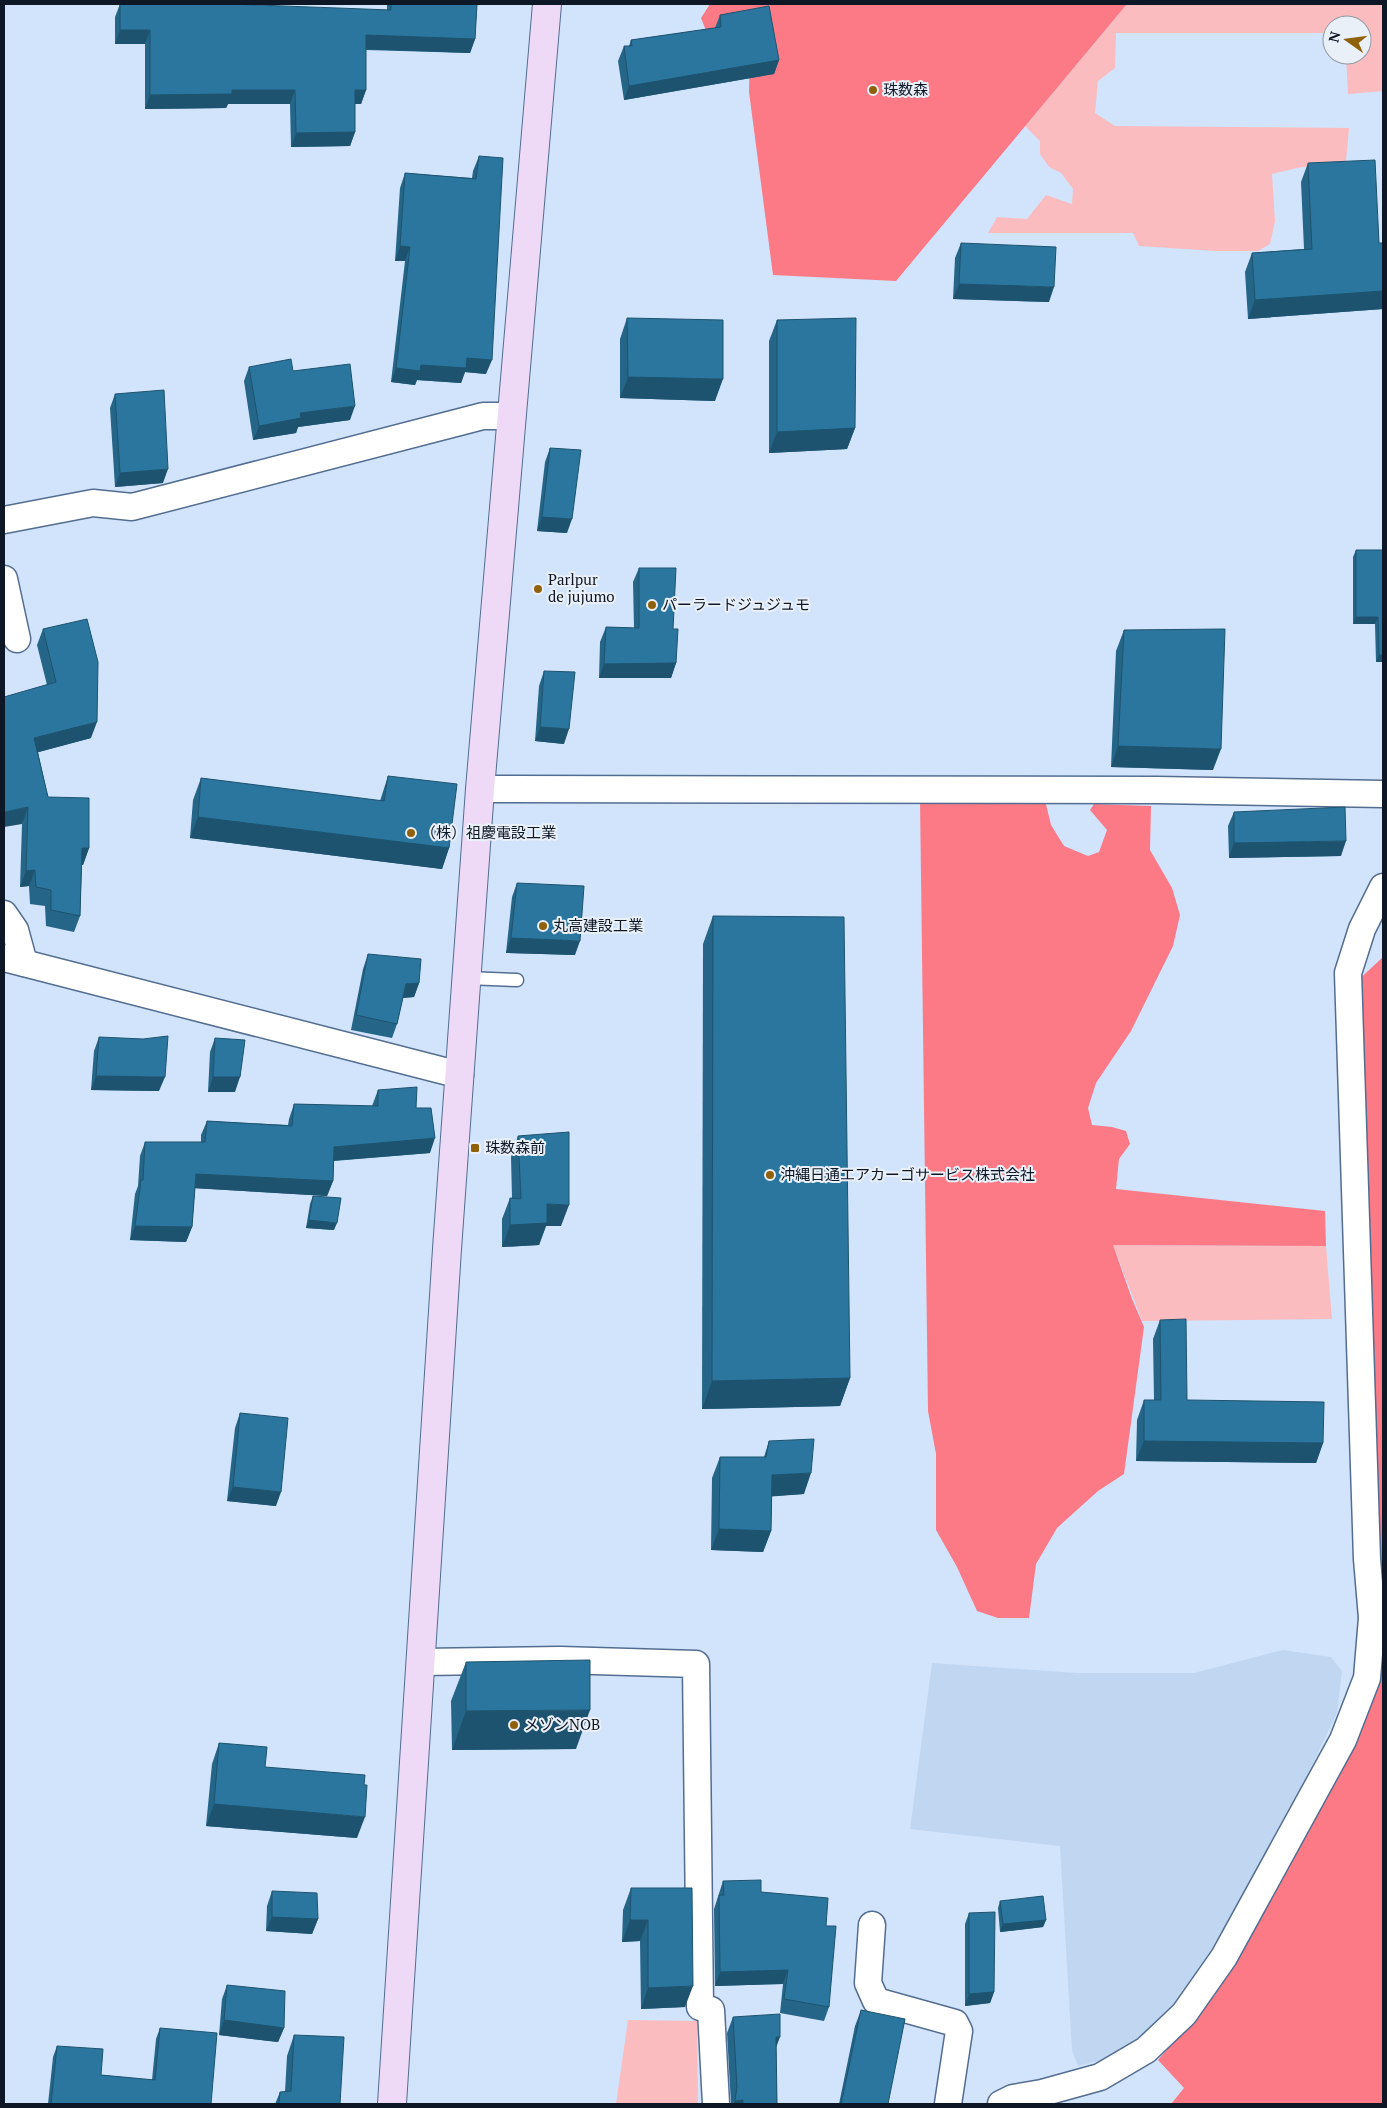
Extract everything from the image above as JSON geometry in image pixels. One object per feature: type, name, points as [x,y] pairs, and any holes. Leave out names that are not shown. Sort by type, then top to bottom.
[{"type":"street","points":[[392,2104],[480,789],[547,4]]},
{"type":"street","points":[[4,520],[94,503],[132,506],[483,416],[511,416]]},
{"type":"street","points":[[4,579],[17,639]]},
{"type":"street","points":[[480,789],[1157,790],[1383,794]]},
{"type":"street","points":[[1001,2104],[1013,2098],[1042,2093],[1100,2077],[1146,2050],[1184,2014],[1224,1957],[1343,1740],[1367,1678],[1372,1618],[1366,1559],[1348,973],[1362,930],[1383,887]]},
{"type":"street","points":[[4,914],[15,930],[14,960],[460,1075]]},
{"type":"street","points":[[421,1662],[560,1660],[696,1664],[700,2007],[711,2010],[716,2104]]},
{"type":"street","points":[[872,1924],[868,1983],[876,2001],[954,2023],[959,2031],[948,2104]]},
{"type":"lane","points":[[467,978],[517,980]]},
{"type":"shaded area","points":[[710,4],[1127,4],[896,281],[773,275],[749,92],[750,44],[707,33],[701,18]]},
{"type":"shaded area","points":[[1127,4],[1383,4],[1383,91],[1348,94],[1347,65],[1372,65],[1372,15],[1322,15],[1322,33],[1116,33],[1115,68],[1098,81],[1095,113],[1115,126],[1349,128],[1346,161],[1297,168],[1272,174],[1275,221],[1270,244],[1258,251],[1215,251],[1139,246],[1133,233],[988,233],[997,217],[1027,219],[1046,195],[1072,204],[1073,189],[1061,173],[1049,167],[1040,154],[1040,141],[1025,126]]},
{"type":"shaded area","points":[[920,800],[1045,800],[1051,825],[1064,846],[1088,856],[1099,852],[1107,830],[1090,810],[1094,804],[1151,806],[1150,850],[1172,888],[1180,915],[1173,946],[1131,1031],[1096,1083],[1088,1108],[1092,1125],[1112,1127],[1126,1131],[1130,1144],[1119,1159],[1116,1189],[1325,1211],[1326,1246],[1113,1245],[1144,1327],[1124,1474],[1098,1491],[1057,1528],[1036,1564],[1029,1618],[998,1618],[977,1611],[957,1567],[936,1530],[936,1454],[928,1411]]},
{"type":"shaded area","points":[[1383,957],[1383,2104],[1171,2104],[1184,2088],[1158,2060],[1215,1995],[1269,1897],[1371,1685],[1354,984]]},
{"type":"shaded area","points":[[1113,1245],[1326,1246],[1332,1319],[1142,1321]]},
{"type":"shaded area","points":[[1283,1650],[1331,1657],[1342,1671],[1337,1713],[1303,1784],[1233,1914],[1190,1984],[1155,2027],[1110,2058],[1078,2066],[1072,2050],[1060,1846],[910,1829],[932,1663],[1077,1673],[1194,1673]]},
{"type":"shaded area","points":[[628,2020],[697,2021],[698,2104],[616,2104]]},
{"type":"building","points":[[120,4],[230,4],[391,10],[391,4],[477,4],[475,39],[366,35],[366,90],[355,90],[355,132],[296,133],[295,90],[232,90],[232,94],[150,95],[150,30],[120,30]]},
{"type":"building","points":[[769,6],[779,60],[629,86],[624,46],[632,46],[631,40],[721,27],[720,15]]},
{"type":"building","points":[[479,156],[503,158],[492,360],[467,358],[466,368],[421,365],[420,371],[396,368],[410,247],[400,246],[405,173],[476,179]]},
{"type":"building","points":[[1375,160],[1379,243],[1383,243],[1383,291],[1255,300],[1252,253],[1312,249],[1308,163]]},
{"type":"building","points":[[961,243],[1056,247],[1054,287],[959,284]]},
{"type":"building","points":[[627,318],[723,320],[723,379],[628,377]]},
{"type":"building","points":[[856,318],[855,428],[777,432],[777,320]]},
{"type":"building","points":[[291,359],[293,371],[350,364],[355,406],[300,413],[301,418],[259,426],[249,367]]},
{"type":"building","points":[[164,390],[168,469],[120,473],[115,394]]},
{"type":"building","points":[[550,448],[581,450],[572,519],[542,517]]},
{"type":"building","points":[[1356,550],[1383,550],[1383,655],[1379,655],[1378,617],[1356,617]]},
{"type":"building","points":[[639,568],[676,568],[673,629],[678,629],[676,663],[604,664],[606,627],[639,628]]},
{"type":"building","points":[[87,619],[98,662],[97,722],[34,738],[48,797],[89,798],[89,848],[82,848],[80,916],[51,910],[51,890],[36,887],[35,870],[26,871],[28,807],[4,812],[4,697],[56,682],[43,629]]},
{"type":"building","points":[[1225,629],[1221,749],[1118,746],[1124,630]]},
{"type":"building","points":[[544,671],[575,672],[569,729],[540,727]]},
{"type":"building","points":[[388,776],[457,784],[449,848],[198,817],[201,778],[384,801]]},
{"type":"building","points":[[1345,807],[1346,841],[1234,843],[1234,812]]},
{"type":"building","name":"丸高建設工業","points":[[517,883],[584,886],[580,941],[511,938]]},
{"type":"building","name":"沖縄日通エアカーゴサービス株式会社","points":[[713,916],[844,917],[850,1378],[712,1381]]},
{"type":"building","points":[[368,954],[421,959],[419,983],[406,984],[397,1024],[356,1015]]},
{"type":"building","points":[[168,1036],[165,1077],[96,1076],[99,1037],[143,1039]]},
{"type":"building","points":[[215,1038],[245,1040],[240,1077],[213,1077]]},
{"type":"building","points":[[417,1087],[416,1108],[431,1108],[435,1138],[334,1147],[333,1181],[196,1174],[192,1227],[135,1226],[141,1180],[143,1180],[145,1142],[205,1142],[207,1121],[292,1126],[294,1104],[378,1106],[378,1090]]},
{"type":"building","points":[[569,1132],[569,1205],[547,1204],[547,1223],[510,1225],[510,1198],[521,1199],[518,1136]]},
{"type":"building","points":[[313,1196],[341,1198],[337,1223],[309,1220]]},
{"type":"building","points":[[1186,1319],[1187,1400],[1324,1402],[1323,1443],[1144,1441],[1144,1400],[1161,1400],[1160,1320]]},
{"type":"building","points":[[240,1413],[288,1418],[281,1492],[233,1487]]},
{"type":"building","points":[[814,1439],[811,1473],[772,1475],[771,1531],[719,1529],[720,1457],[766,1457],[769,1441]]},
{"type":"building","points":[[590,1660],[590,1710],[466,1711],[466,1662]]},
{"type":"building","points":[[219,1743],[267,1747],[265,1767],[365,1775],[364,1785],[367,1785],[365,1817],[214,1804]]},
{"type":"building","points":[[761,1880],[761,1892],[828,1898],[826,1926],[836,1926],[829,2007],[784,1999],[788,1970],[720,1972],[719,1895],[724,1895],[723,1881]]},
{"type":"building","points":[[631,1888],[692,1888],[693,1986],[648,1988],[648,1920],[630,1920]]},
{"type":"building","points":[[272,1891],[317,1893],[318,1919],[272,1917]]},
{"type":"building","points":[[1043,1896],[1046,1920],[1003,1924],[1000,1901]]},
{"type":"building","points":[[995,1912],[994,1992],[969,1994],[969,1913]]},
{"type":"building","points":[[227,1985],[285,1991],[284,2028],[224,2020]]},
{"type":"building","points":[[861,2010],[905,2019],[888,2104],[841,2104]]},
{"type":"building","points":[[780,2014],[780,2037],[776,2037],[777,2104],[743,2104],[743,2100],[735,2101],[737,2087],[733,2017]]},
{"type":"building","points":[[160,2028],[217,2033],[211,2104],[51,2104],[57,2046],[103,2049],[101,2075],[155,2080]]},
{"type":"building","points":[[294,2035],[344,2037],[340,2104],[279,2104],[280,2092],[291,2091]]},
{"type":"place","name":"珠数森","points":[[873,90]]},
{"type":"place","name":"Parlpur de jujumo","points":[[538,589]]},
{"type":"place","name":"パーラードジュジュモ","points":[[652,605]]},
{"type":"place","name":"（株）祖慶電設工業","points":[[411,833]]},
{"type":"place","name":"丸高建設工業","points":[[543,926]]},
{"type":"place","name":"珠数森前","points":[[475,1148]]},
{"type":"place","name":"沖縄日通エアカーゴサービス株式会社","points":[[770,1175]]},
{"type":"place","name":"メゾンNOB","points":[[514,1725]]}]
